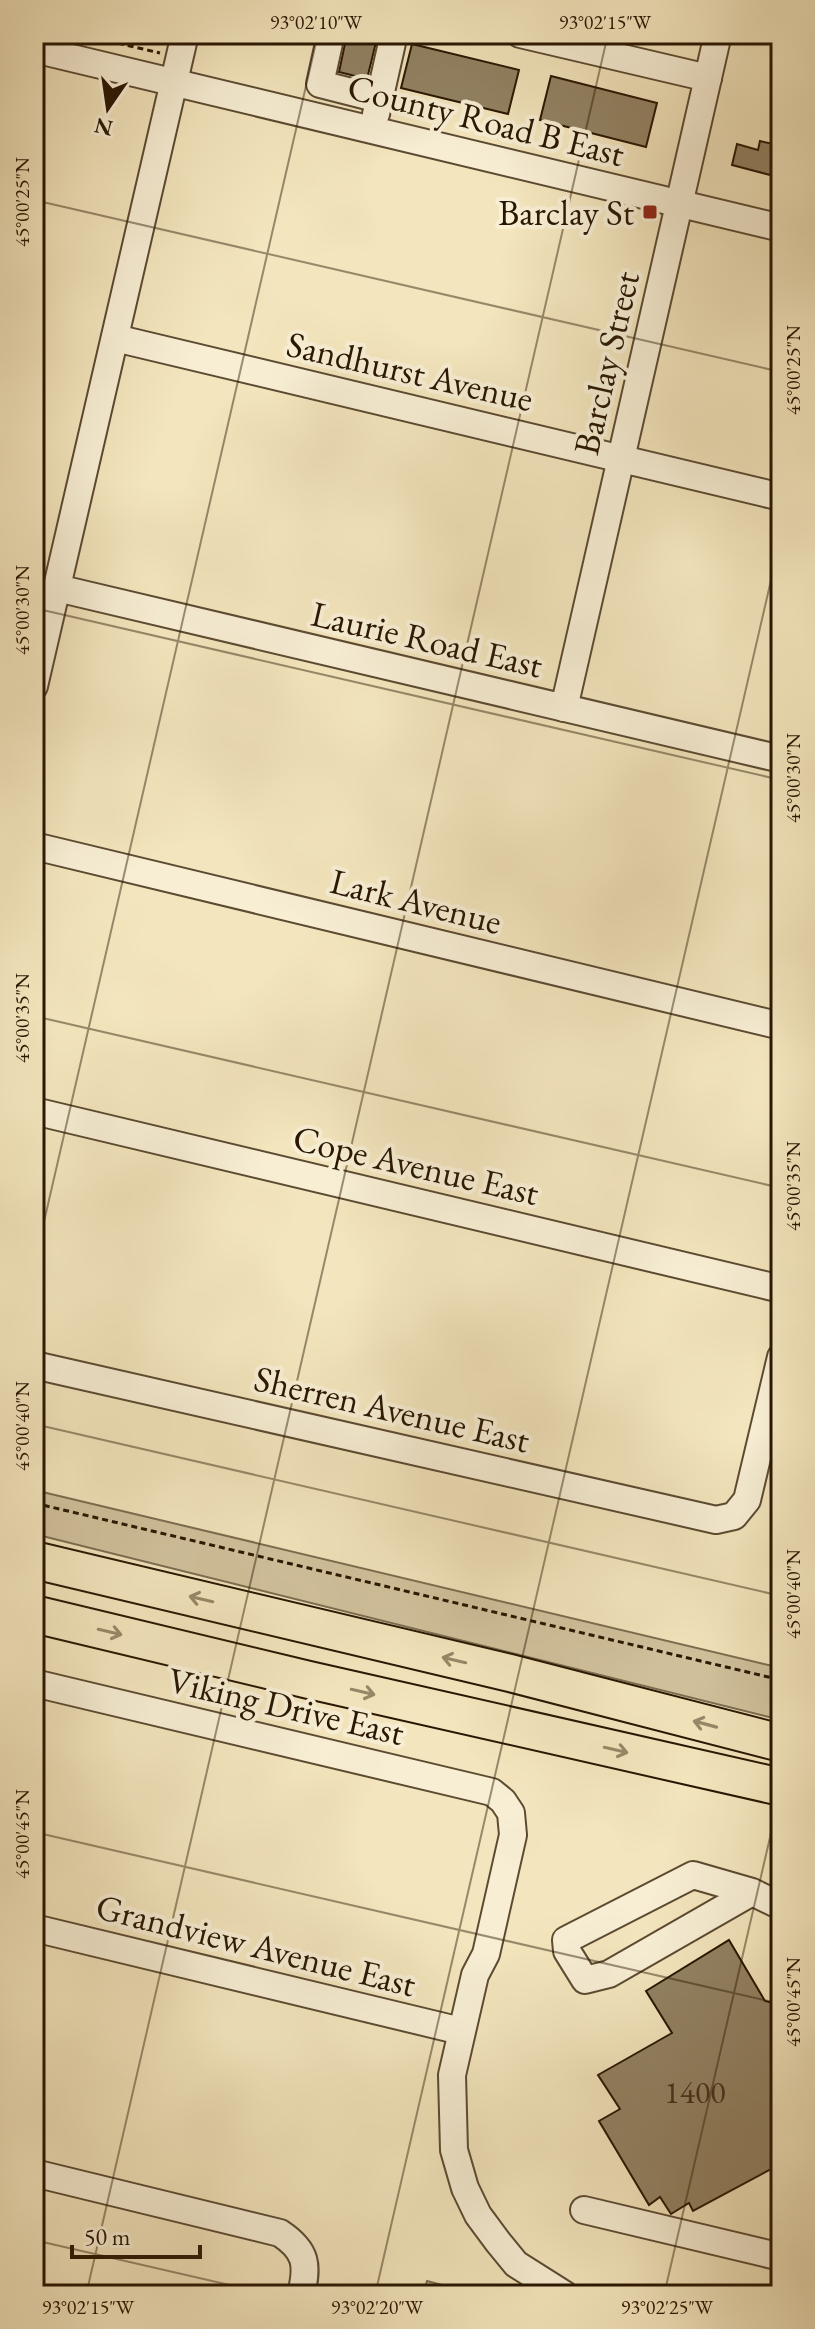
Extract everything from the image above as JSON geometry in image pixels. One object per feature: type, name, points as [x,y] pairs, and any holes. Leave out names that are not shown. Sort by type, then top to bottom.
[{"type":"highway","points":[[34,1560],[510,1673],[781,1743]]},
{"type":"highway","points":[[34,1614],[781,1787]]},
{"type":"street","points":[[34,686],[185,34]]},
{"type":"street","points":[[331,34],[320,84],[379,99]]},
{"type":"street","points":[[372,129],[394,34]]},
{"type":"street","name":"Barclay Street","points":[[564,708],[718,34]]},
{"type":"street","points":[[526,35],[708,78]]},
{"type":"street","name":"County Road B East","points":[[34,49],[781,228]]},
{"type":"street","name":"Sandhurst Avenue","points":[[115,338],[781,497]]},
{"type":"street","name":"Laurie Road East","points":[[57,588],[781,759]]},
{"type":"street","name":"Lark Avenue","points":[[34,846],[781,1026]]},
{"type":"street","name":"Cope Avenue East","points":[[34,1111],[781,1289]]},
{"type":"street","name":"Sherren Avenue East","points":[[34,1365],[716,1520],[734,1516],[747,1500],[781,1357]]},
{"type":"street","name":"Viking Drive East","points":[[34,1683],[492,1792],[511,1813],[513,1835],[486,1954]]},
{"type":"street","points":[[752,1892],[609,1974],[585,1980],[567,1951],[566,1940],[693,1875],[752,1892],[781,1906]]},
{"type":"street","name":"Grandview Avenue East","points":[[34,1928],[461,2031]]},
{"type":"street","points":[[486,1954],[475,1975],[452,2075],[454,2150],[465,2188],[478,2215],[498,2242],[516,2264],[565,2295]]},
{"type":"street","points":[[454,2110],[467,2080],[489,1978],[486,1954]]},
{"type":"street","points":[[34,2173],[280,2233],[300,2250],[305,2264],[301,2295]]},
{"type":"street","points":[[584,2210],[781,2257]]},
{"type":"path","points":[[34,1503],[781,1680]]},
{"type":"shaded area","points":[[34,1490],[781,1668],[781,1720],[34,1534]]},
{"type":"shaded area","points":[[427,2281],[480,2295],[423,2295]]},
{"type":"building","points":[[347,34],[378,34],[367,79],[339,72]]},
{"type":"building","points":[[412,44],[519,70],[508,114],[401,88]]},
{"type":"building","points":[[551,76],[657,103],[646,147],[540,120]]},
{"type":"building","points":[[760,141],[781,146],[774,176],[732,165],[737,144],[758,150]]},
{"type":"building","points":[[729,1940],[765,2001],[781,2005],[781,2184],[771,2169],[693,2211],[689,2203],[671,2214],[660,2197],[649,2205],[599,2121],[620,2109],[598,2075],[672,2033],[646,1991]]},
{"type":"place","name":"Barclay St","points":[[650,212]]}]
